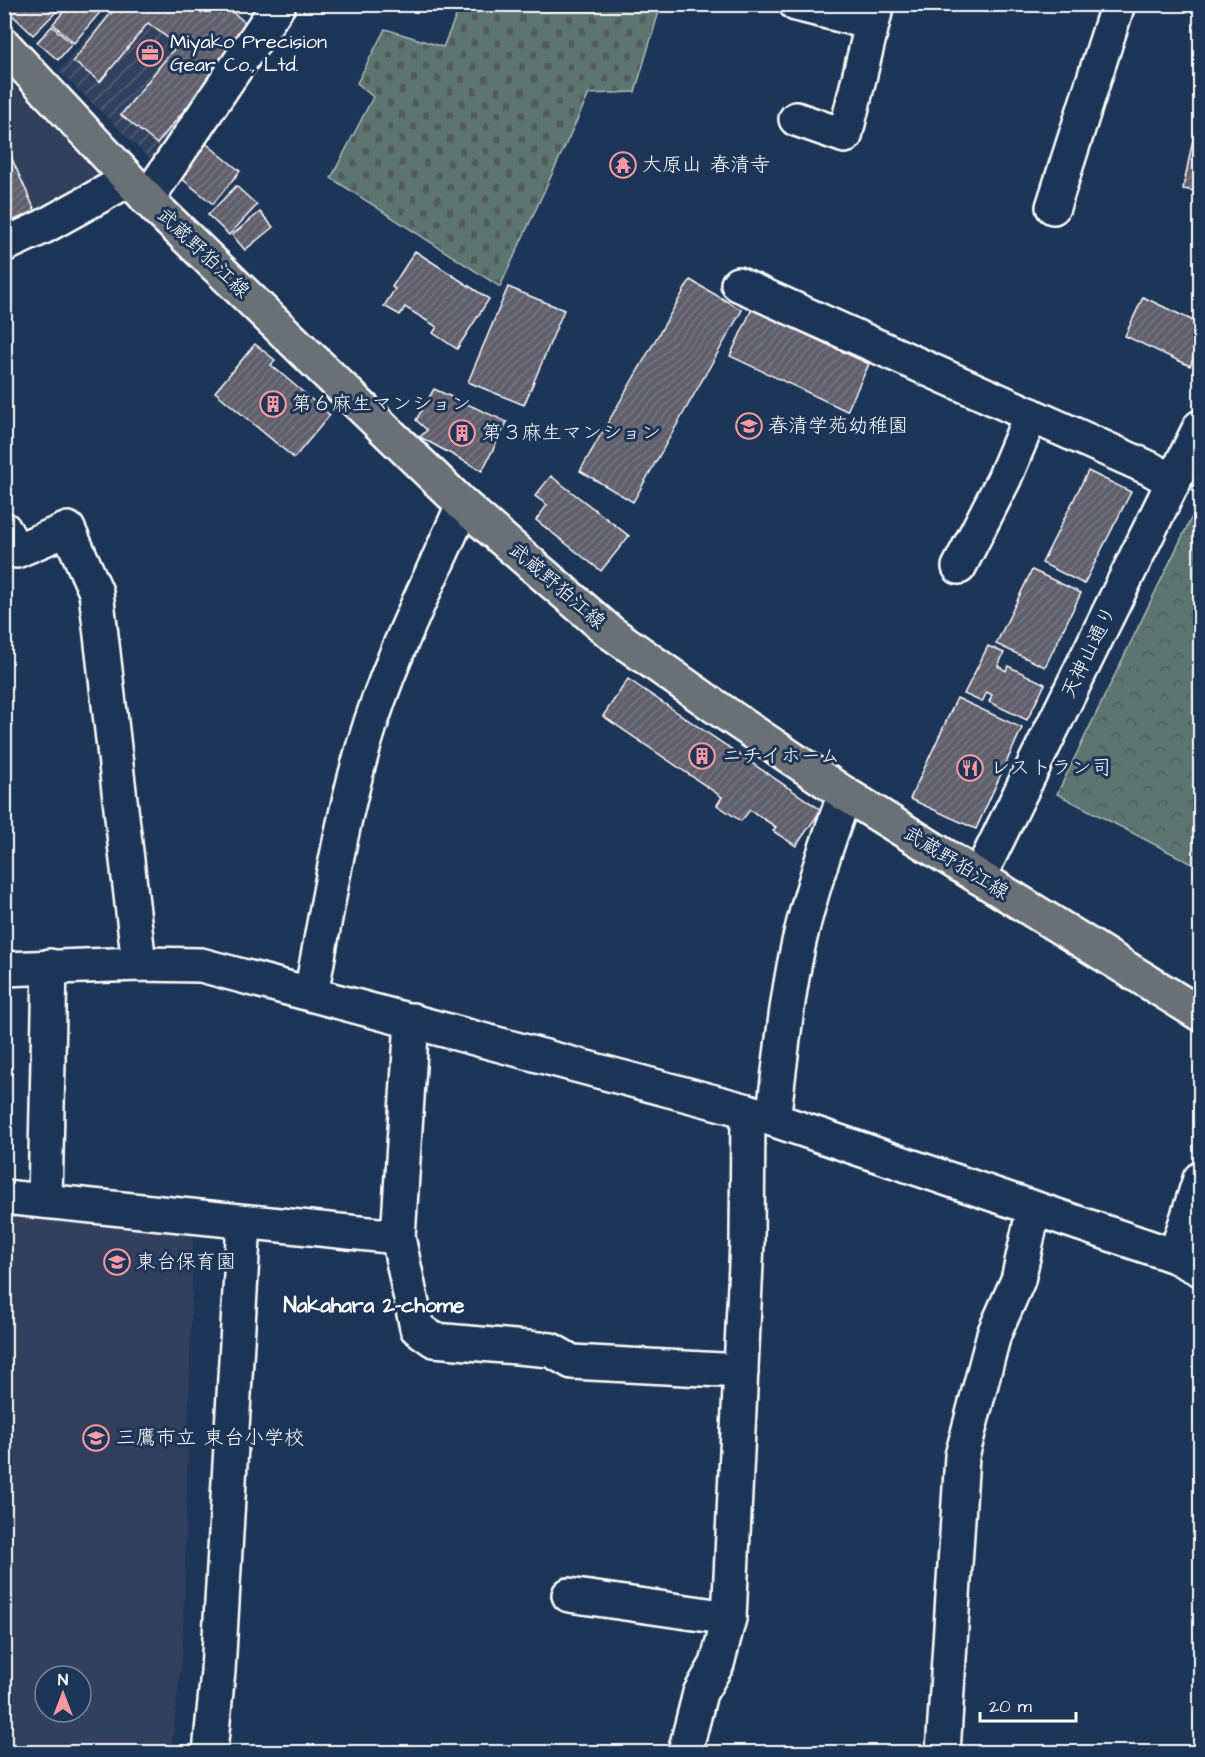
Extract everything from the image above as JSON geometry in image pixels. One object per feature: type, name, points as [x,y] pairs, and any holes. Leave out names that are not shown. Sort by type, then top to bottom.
[{"type":"main road","name":"武蔵野狛江線","points":[[4,45],[138,190],[463,505],[610,632],[845,794],[1200,1014]]},
{"type":"street","points":[[4,245],[43,227],[138,190],[279,4]]},
{"type":"street","points":[[796,4],[874,14],[845,136],[796,119]]},
{"type":"street","points":[[1053,207],[1118,4]]},
{"type":"street","points":[[738,284],[1149,468],[1174,482]]},
{"type":"street","points":[[959,567],[1004,479],[1031,416]]},
{"type":"street","name":"天神山通り","points":[[979,878],[1200,427]]},
{"type":"street","points":[[311,994],[340,837],[364,743],[395,656],[463,505]]},
{"type":"street","points":[[4,530],[16,551],[68,529],[96,592],[139,964]]},
{"type":"street","points":[[685,1752],[700,1693],[717,1664],[729,1618],[747,1243],[760,1115],[785,1029],[799,943],[819,865],[845,794]]},
{"type":"street","points":[[4,969],[139,964],[201,965],[760,1115],[1188,1262],[1200,1179]]},
{"type":"street","points":[[45,1201],[50,966]]},
{"type":"street","points":[[412,1020],[398,1237],[417,1328],[434,1340],[551,1350],[572,1362],[741,1371]]},
{"type":"street","points":[[4,1197],[398,1237]]},
{"type":"street","points":[[943,1752],[962,1456],[994,1334],[1018,1280],[1034,1209]]},
{"type":"street","points":[[210,1752],[219,1648],[244,1222]]},
{"type":"street","points":[[569,1595],[729,1618]]},
{"type":"shaded area","points":[[114,5],[226,5],[254,27],[155,164],[59,71]]},
{"type":"shaded area","points":[[4,76],[106,180],[4,237]]},
{"type":"shaded area","name":"三鷹市立 東台小学校","points":[[4,1215],[193,1231],[183,1645],[171,1752],[5,1752]]},
{"type":"green space","points":[[461,4],[661,5],[635,92],[589,94],[500,287],[331,178],[373,97],[357,83],[385,29],[443,47]]},
{"type":"green space","points":[[1200,500],[1200,868],[1057,794]]},
{"type":"building","points":[[4,4],[64,4],[33,35],[4,7]]},
{"type":"building","points":[[70,4],[107,4],[74,43],[53,24]]},
{"type":"building","points":[[118,4],[222,4],[251,27],[157,144],[121,115],[177,45],[148,23],[100,82],[73,61]]},
{"type":"building","points":[[52,26],[72,44],[58,60],[37,42]]},
{"type":"building","points":[[1197,119],[1200,119],[1200,192],[1183,189]]},
{"type":"building","points":[[4,141],[37,215],[4,230]]},
{"type":"building","points":[[203,141],[240,171],[213,204],[176,174]]},
{"type":"building","points":[[236,186],[257,205],[229,235],[208,215]]},
{"type":"building","points":[[260,212],[273,227],[245,250],[232,235]]},
{"type":"building","points":[[415,251],[489,299],[457,349],[433,333],[437,327],[405,307],[400,315],[384,306],[395,289],[392,287]]},
{"type":"building","points":[[690,280],[742,310],[633,502],[580,471]]},
{"type":"building","points":[[508,287],[564,310],[524,405],[468,382]]},
{"type":"building","points":[[1143,297],[1200,324],[1200,342],[1190,366],[1125,336]]},
{"type":"building","points":[[752,309],[869,364],[847,411],[730,356]]},
{"type":"building","name":"第６麻生マンション","points":[[255,344],[275,360],[271,365],[330,415],[294,458],[215,392]]},
{"type":"building","name":"第３麻生マンション","points":[[434,389],[507,422],[482,471],[420,437],[427,430],[416,420]]},
{"type":"building","points":[[1088,471],[1131,492],[1084,584],[1042,563]]},
{"type":"building","points":[[551,476],[629,536],[601,571],[536,520],[547,505],[535,496]]},
{"type":"building","points":[[1032,570],[1081,593],[1045,667],[996,644]]},
{"type":"building","points":[[988,646],[1004,653],[998,666],[1006,671],[1008,666],[1045,684],[1027,720],[989,702],[992,695],[987,692],[982,702],[964,694]]},
{"type":"building","name":"ニチイホーム","points":[[628,679],[821,810],[796,846],[773,831],[776,827],[750,810],[741,821],[717,805],[722,797],[603,716]]},
{"type":"building","points":[[957,698],[1022,728],[976,829],[910,799]]},
{"type":"place","name":"Miyako Precision Gear Co., Ltd.","points":[[150,53]]},
{"type":"place","name":"大原山 春清寺","points":[[623,165]]},
{"type":"place","name":"第６麻生マンション","points":[[273,404]]},
{"type":"place","name":"春清学苑幼稚園","points":[[749,426]]},
{"type":"place","name":"第３麻生マンション","points":[[462,433]]},
{"type":"place","name":"ニチイホーム","points":[[702,756]]},
{"type":"place","name":"レストラン司","points":[[970,768]]},
{"type":"place","name":"東台保育園","points":[[117,1262]]},
{"type":"place","name":"三鷹市立 東台小学校","points":[[96,1438]]},
{"type":"district","name":"Nakahara 2-chome","points":[[374,1305]]}]
